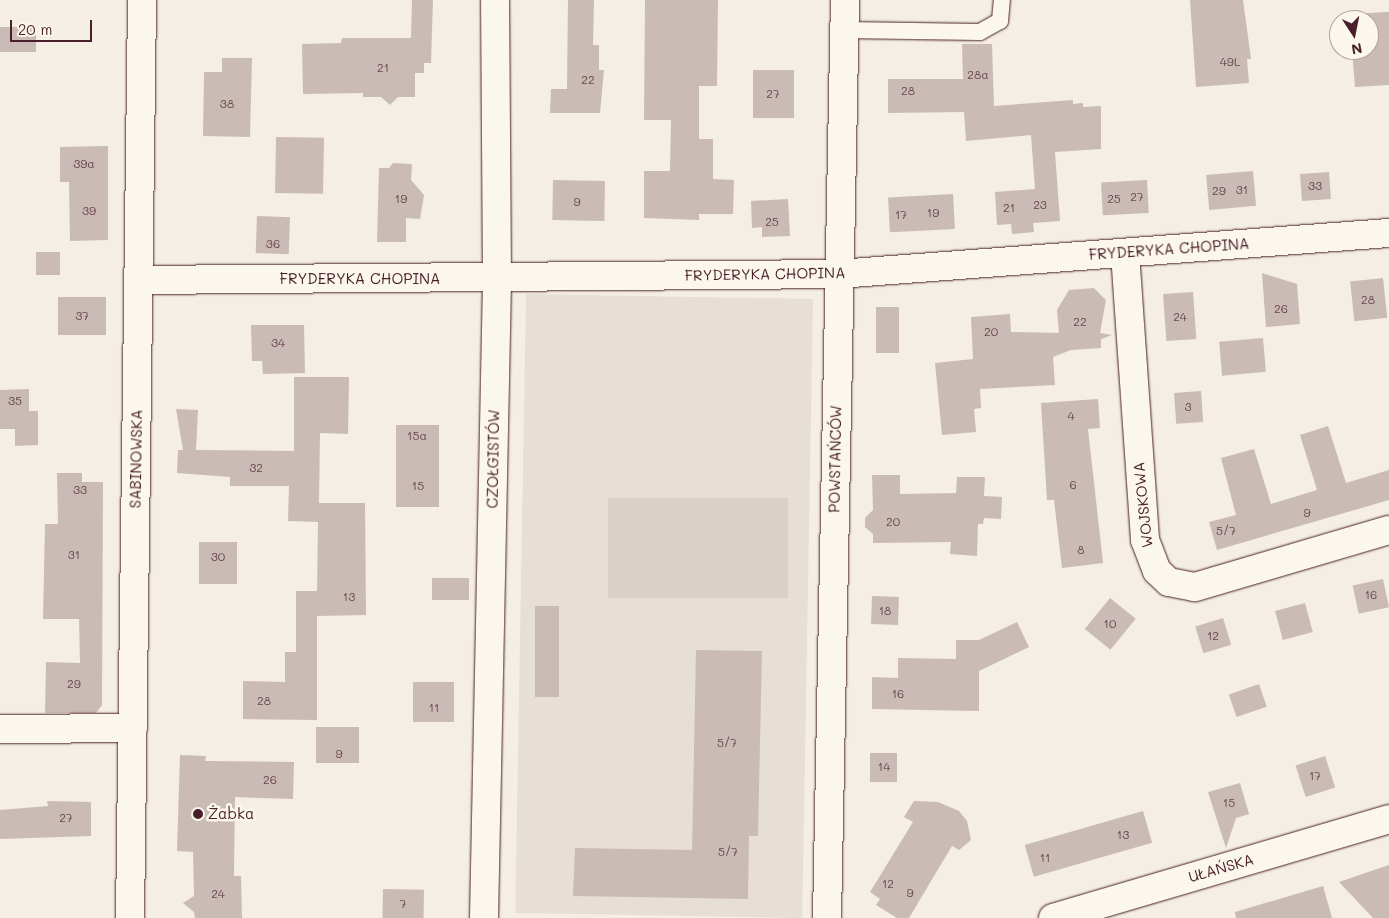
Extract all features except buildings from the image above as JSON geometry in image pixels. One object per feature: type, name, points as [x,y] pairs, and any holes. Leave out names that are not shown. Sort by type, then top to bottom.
[{"type":"street","name":"SABINOWSKA","points":[[130,918],[142,0]]},
{"type":"street","name":"CZOŁGISTÓW","points":[[484,918],[497,278],[495,0]]},
{"type":"street","name":"POWSTAŃCÓW","points":[[827,918],[838,274],[845,0]]},
{"type":"street","name":"FRYDERYKA CHOPINA","points":[[139,280],[838,274],[1389,233]]},
{"type":"street","name":"WOJSKOWA","points":[[1125,252],[1145,540],[1157,571],[1169,582],[1195,587],[1389,530]]},
{"type":"street","points":[[0,729],[133,728]]},
{"type":"street","name":"UŁAŃSKA","points":[[1053,918],[1389,819]]},
{"type":"lane","points":[[844,30],[980,32],[1000,20],[1002,0]]},
{"type":"shaded area","points":[[526,294],[813,299],[802,918],[515,913]]},
{"type":"shaded area","points":[[608,498],[788,498],[788,598],[608,598]]},
{"type":"place","name":"Żabka","points":[[198,814]]}]
